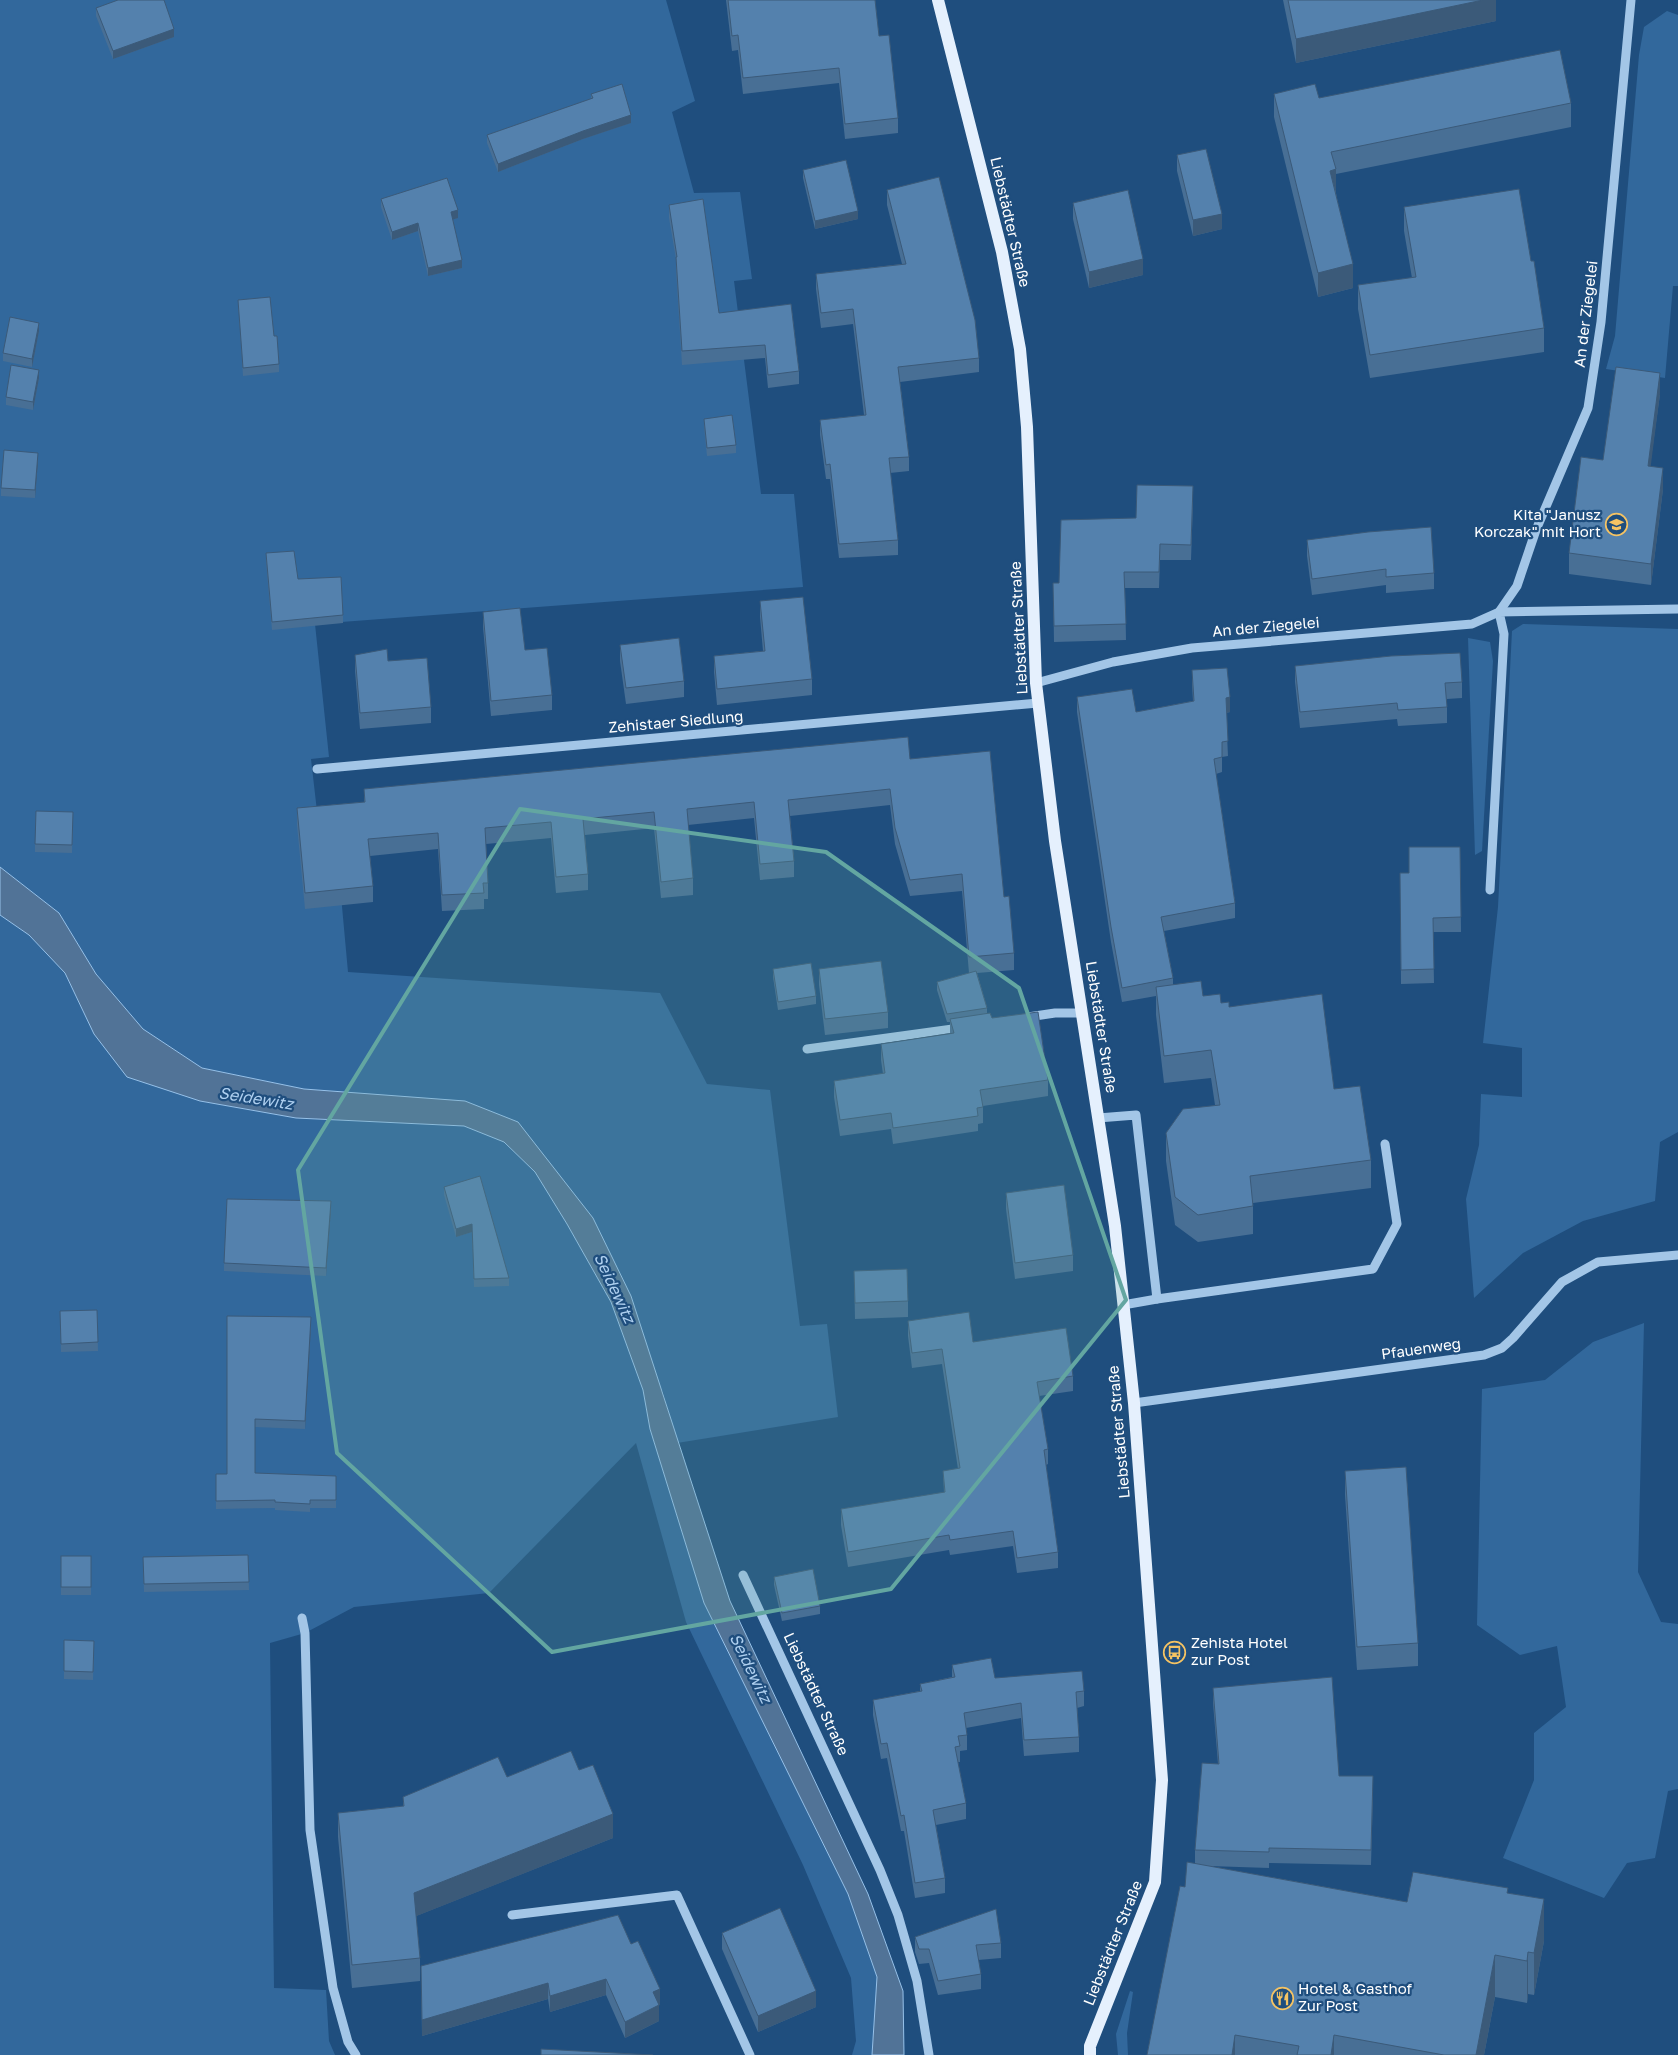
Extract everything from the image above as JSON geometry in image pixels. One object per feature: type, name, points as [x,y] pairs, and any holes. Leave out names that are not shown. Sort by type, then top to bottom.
[{"type":"main road","name":"Liebstädter Straße","points":[[938,0],[1002,252],[1020,349],[1027,427],[1036,683],[1055,842],[1115,1226],[1134,1402],[1162,1780],[1156,1882],[1090,2046],[1090,2055]]},
{"type":"street","name":"An der Ziegelei","points":[[1036,683],[1113,662],[1192,648],[1472,624],[1499,612],[1517,586],[1536,530],[1588,408],[1601,322],[1631,0]]},
{"type":"street","points":[[1490,890],[1504,634],[1499,612],[1678,610]]},
{"type":"street","name":"Zehistaer Siedlung","points":[[317,769],[1038,703]]},
{"type":"street","points":[[1018,1019],[1056,1013],[1082,1013]]},
{"type":"street","points":[[807,1050],[971,1026]]},
{"type":"street","points":[[1098,1118],[1136,1115],[1157,1299]]},
{"type":"street","points":[[1123,1305],[1373,1269],[1398,1224],[1385,1144]]},
{"type":"street","name":"Pfauenweg","points":[[1134,1402],[1484,1355],[1502,1348],[1514,1338],[1562,1282],[1598,1262],[1678,1255]]},
{"type":"street","name":"Liebstädter Straße","points":[[743,1575],[880,1870],[898,1915],[917,1981],[929,2055]]},
{"type":"street","points":[[302,1618],[305,1633],[310,1830],[333,1988],[348,2042],[356,2055]]},
{"type":"street","points":[[512,1915],[677,1895],[750,2055]]},
{"type":"highlighted area","points":[[520,809],[826,852],[1019,988],[1126,1300],[891,1589],[552,1652],[337,1453],[298,1170]]},
{"type":"shaded area","points":[[0,0],[666,0],[695,101],[672,112],[694,193],[740,192],[752,279],[734,281],[761,494],[794,494],[803,587],[315,624],[329,757],[311,759],[318,820],[334,819],[348,972],[660,993],[707,1084],[770,1090],[800,1326],[827,1324],[838,1417],[677,1443],[663,1392],[518,1122],[304,1089],[202,1068],[143,1029],[96,974],[59,913],[0,867]]},
{"type":"shaded area","points":[[1667,11],[1678,15],[1678,286],[1673,286],[1665,378],[1606,369],[1615,336],[1639,55],[1644,27]]},
{"type":"shaded area","points":[[1523,624],[1678,629],[1678,1132],[1660,1142],[1655,1201],[1583,1221],[1523,1253],[1474,1298],[1466,1199],[1479,1145],[1481,1094],[1522,1097],[1522,1048],[1483,1043],[1498,907],[1512,631]]},
{"type":"shaded area","points":[[1468,638],[1490,642],[1493,661],[1482,851],[1475,855]]},
{"type":"shaded area","points":[[0,915],[29,935],[65,973],[94,1034],[200,1101],[296,1118],[464,1126],[504,1142],[535,1172],[611,1302],[643,1390],[650,1429],[704,1603],[848,1894],[877,1977],[872,2055],[852,2055],[856,2041],[851,1978],[803,1865],[686,1622],[636,1443],[489,1593],[354,1607],[305,1633],[270,1643],[274,1988],[326,1990],[329,2041],[335,2055],[0,2055]]},
{"type":"shaded area","points":[[1644,1323],[1638,1572],[1661,1622],[1678,1624],[1678,1789],[1668,1791],[1655,1858],[1627,1863],[1604,1898],[1503,1858],[1534,1780],[1534,1733],[1566,1707],[1557,1646],[1520,1655],[1477,1625],[1482,1389],[1545,1380],[1593,1342]]},
{"type":"shaded area","points":[[1130,1991],[1133,1992],[1127,2033],[1128,2055],[1118,2055],[1116,2034]]},
{"type":"water","name":"Seidewitz","points":[[0,867],[59,913],[96,974],[143,1029],[202,1068],[304,1089],[465,1101],[518,1122],[593,1218],[631,1296],[730,1601],[868,1894],[903,1991],[904,2055],[872,2055],[877,1977],[848,1894],[704,1603],[650,1429],[643,1390],[611,1302],[535,1172],[504,1142],[464,1126],[296,1118],[200,1101],[127,1077],[94,1034],[65,973],[29,935],[0,915]]},
{"type":"building","points":[[118,0],[164,0],[174,29],[113,51],[96,8]]},
{"type":"building","points":[[728,0],[875,0],[879,36],[889,35],[898,118],[845,124],[839,68],[743,78],[738,35],[732,36]]},
{"type":"building","points":[[1288,0],[1483,0],[1296,39]]},
{"type":"building","points":[[1560,50],[1571,103],[1331,152],[1336,169],[1330,171],[1353,264],[1318,273],[1274,94],[1315,84],[1319,98]]},
{"type":"building","points":[[622,84],[631,115],[583,131],[498,164],[487,135],[593,98],[591,94]]},
{"type":"building","points":[[1206,149],[1222,214],[1193,220],[1177,155]]},
{"type":"building","points":[[846,160],[858,211],[815,221],[803,170]]},
{"type":"building","points":[[939,177],[975,320],[979,358],[898,367],[909,457],[889,458],[898,540],[839,544],[830,464],[826,465],[820,420],[866,415],[853,309],[821,313],[816,274],[906,264],[887,190]]},
{"type":"building","points":[[447,178],[458,210],[451,212],[462,260],[428,268],[418,223],[392,232],[381,199]]},
{"type":"building","points":[[1519,189],[1531,261],[1534,261],[1544,328],[1370,355],[1358,285],[1416,277],[1404,207]]},
{"type":"building","points":[[1128,190],[1143,259],[1089,272],[1073,203]]},
{"type":"building","points":[[703,199],[719,313],[791,304],[799,371],[768,375],[765,345],[682,351],[677,257],[669,205]]},
{"type":"building","points":[[270,297],[274,336],[277,336],[279,364],[243,368],[238,300]]},
{"type":"building","points":[[10,317],[39,323],[32,359],[3,353]]},
{"type":"building","points":[[11,365],[39,370],[33,402],[6,397]]},
{"type":"building","points":[[1616,367],[1660,373],[1648,466],[1663,468],[1651,564],[1569,553],[1581,457],[1603,460]]},
{"type":"building","points":[[732,415],[736,445],[707,448],[704,419]]},
{"type":"building","points":[[4,450],[38,453],[35,490],[1,488]]},
{"type":"building","points":[[1137,485],[1193,486],[1191,545],[1160,544],[1159,572],[1124,572],[1126,624],[1054,626],[1053,583],[1059,583],[1061,520],[1136,518]]},
{"type":"building","points":[[1431,527],[1434,573],[1386,577],[1386,569],[1312,579],[1307,540],[1368,532]]},
{"type":"building","points":[[294,551],[298,579],[341,577],[343,615],[272,622],[266,553]]},
{"type":"building","points":[[803,597],[812,679],[717,689],[714,656],[765,651],[760,601]]},
{"type":"building","points":[[520,608],[525,650],[547,648],[552,695],[491,701],[483,612]]},
{"type":"building","points":[[679,638],[684,681],[626,688],[620,645]]},
{"type":"building","points":[[387,649],[388,661],[427,658],[431,707],[360,713],[355,655]]},
{"type":"building","points":[[1460,653],[1462,682],[1445,683],[1447,707],[1398,710],[1397,703],[1300,712],[1295,666],[1391,656]]},
{"type":"building","points":[[1227,668],[1230,697],[1226,698],[1228,741],[1222,742],[1222,757],[1214,759],[1235,903],[1161,917],[1173,978],[1122,988],[1111,927],[1077,697],[1132,689],[1136,712],[1194,701],[1192,670]]},
{"type":"building","points":[[908,737],[910,759],[990,751],[1004,897],[1009,896],[1014,953],[969,957],[962,874],[910,880],[895,828],[890,789],[788,800],[794,861],[760,864],[754,802],[687,809],[693,878],[661,882],[654,812],[583,819],[588,874],[556,877],[551,822],[485,828],[488,883],[483,883],[484,893],[442,895],[438,833],[368,839],[373,886],[305,893],[297,808],[365,802],[364,789]]},
{"type":"building","points":[[36,811],[73,812],[72,845],[35,844]]},
{"type":"building","points":[[1409,847],[1460,847],[1461,917],[1433,918],[1434,969],[1401,970],[1400,873],[1409,873]]},
{"type":"building","points":[[881,961],[888,1012],[825,1019],[819,969]]},
{"type":"building","points":[[811,963],[816,996],[778,1002],[773,969]]},
{"type":"building","points":[[976,971],[987,1008],[947,1014],[937,982]]},
{"type":"building","points":[[1201,981],[1203,996],[1220,994],[1221,1003],[1229,1002],[1229,1007],[1322,994],[1334,1089],[1360,1086],[1371,1160],[1250,1176],[1253,1206],[1198,1215],[1175,1197],[1166,1133],[1183,1109],[1220,1105],[1211,1050],[1164,1056],[1156,987]]},
{"type":"building","points":[[1038,1012],[1048,1080],[980,1090],[983,1107],[977,1108],[978,1116],[893,1128],[891,1113],[840,1120],[834,1081],[885,1073],[881,1044],[954,1033],[950,1019],[990,1013],[992,1018]]},
{"type":"building","points":[[480,1176],[509,1278],[474,1279],[472,1224],[456,1229],[444,1187]]},
{"type":"building","points":[[1064,1185],[1073,1255],[1015,1263],[1006,1193]]},
{"type":"building","points":[[227,1199],[331,1201],[326,1268],[224,1263]]},
{"type":"building","points":[[907,1269],[908,1301],[855,1303],[854,1271]]},
{"type":"building","points":[[97,1310],[98,1342],[61,1344],[60,1311]]},
{"type":"building","points":[[969,1312],[973,1342],[1066,1328],[1073,1376],[1037,1382],[1048,1449],[1044,1450],[1058,1552],[1017,1558],[1013,1531],[950,1540],[949,1535],[848,1552],[841,1509],[945,1492],[943,1471],[960,1468],[942,1349],[912,1353],[908,1321]]},
{"type":"building","points":[[227,1316],[311,1317],[305,1421],[255,1419],[255,1473],[336,1476],[336,1500],[310,1500],[310,1504],[275,1502],[275,1500],[216,1501],[216,1474],[227,1474]]},
{"type":"building","points":[[1406,1467],[1418,1643],[1357,1647],[1345,1471]]},
{"type":"building","points":[[248,1555],[249,1582],[144,1584],[143,1557]]},
{"type":"building","points":[[61,1556],[91,1556],[91,1587],[61,1587]]},
{"type":"building","points":[[813,1569],[820,1606],[782,1613],[774,1577]]},
{"type":"building","points":[[64,1640],[94,1641],[93,1672],[64,1671]]},
{"type":"building","points":[[991,1658],[995,1678],[1082,1671],[1084,1691],[1076,1692],[1079,1737],[1024,1740],[1021,1703],[964,1713],[967,1735],[958,1736],[960,1746],[955,1747],[966,1803],[933,1810],[945,1878],[915,1883],[904,1815],[901,1816],[887,1743],[881,1744],[873,1700],[922,1691],[920,1684],[955,1677],[952,1665]]},
{"type":"building","points":[[1332,1677],[1339,1776],[1373,1776],[1371,1850],[1269,1848],[1269,1852],[1195,1850],[1202,1763],[1219,1764],[1213,1688]]},
{"type":"building","points":[[571,1751],[579,1770],[593,1765],[613,1814],[414,1893],[420,1958],[352,1965],[338,1813],[404,1806],[403,1797],[498,1757],[507,1777]]},
{"type":"building","points":[[1187,1862],[1407,1902],[1413,1872],[1508,1888],[1507,1893],[1544,1899],[1534,1953],[1528,1952],[1527,1961],[1495,1955],[1476,2055],[1444,2055],[1334,2035],[1331,2055],[1297,2055],[1299,2046],[1235,2035],[1232,2055],[1147,2055],[1180,1886],[1185,1887]]},
{"type":"building","points":[[780,1908],[816,1991],[758,2016],[722,1933]]},
{"type":"building","points":[[996,1909],[1001,1943],[976,1945],[981,1974],[938,1981],[929,1949],[919,1949],[915,1937]]},
{"type":"building","points":[[618,1915],[631,1944],[638,1941],[660,1989],[653,1992],[659,2005],[625,2022],[606,1979],[550,1996],[548,1983],[422,2020],[421,1966]]},
{"type":"building","points":[[541,2049],[653,2055],[541,2055]]},
{"type":"place","name":"Kita \"Janusz Korczak\" mit Hort","points":[[1617,524]]},
{"type":"place","name":"Zehista Hotel zur Post","points":[[1175,1652]]},
{"type":"place","name":"Hotel & Gasthof Zur Post","points":[[1282,1998]]}]
